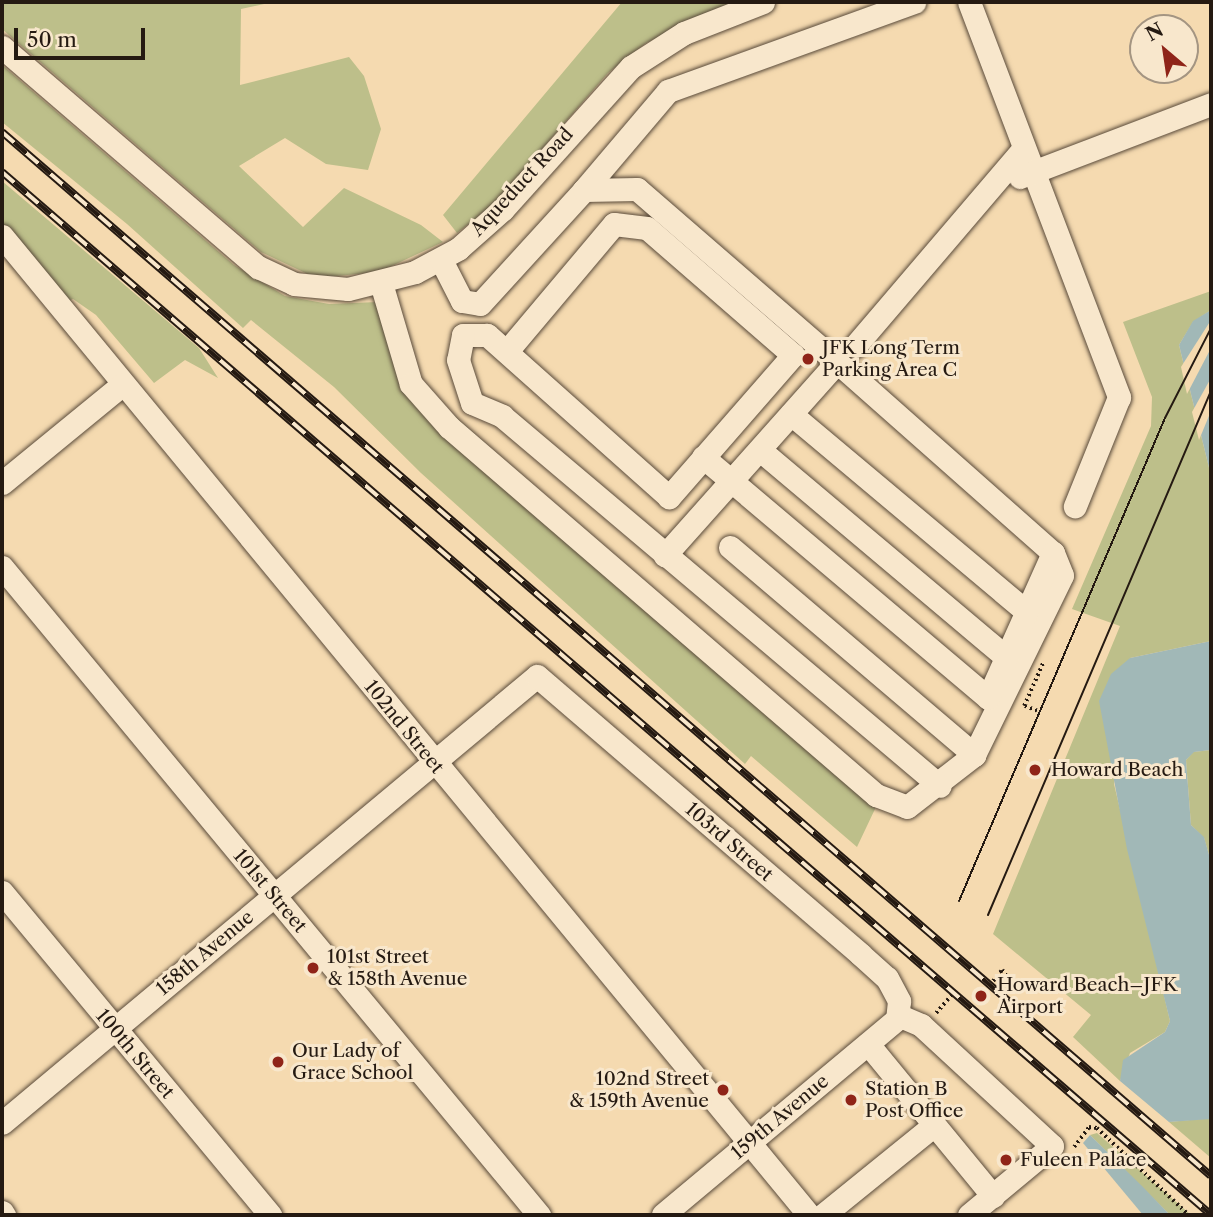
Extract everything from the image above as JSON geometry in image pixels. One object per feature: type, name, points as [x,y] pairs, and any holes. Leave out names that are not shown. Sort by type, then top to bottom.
[{"type":"street","name":"Aqueduct Road","points":[[2,47],[258,267],[307,287],[348,289],[381,283],[441,260],[503,209],[631,66],[684,33],[763,2]]},
{"type":"street","points":[[441,260],[462,301],[480,304],[584,190],[668,91],[914,2]]},
{"type":"street","points":[[969,2],[1119,397],[1075,506]]},
{"type":"street","points":[[987,190],[1211,104]]},
{"type":"street","points":[[855,346],[1024,148]]},
{"type":"street","points":[[381,283],[411,384],[449,427],[876,795],[907,807],[940,786],[975,755],[1054,597],[1062,575],[1053,553],[637,189],[584,190]]},
{"type":"street","points":[[507,351],[614,224],[646,228],[793,355],[669,497],[487,334],[463,335],[458,359],[472,403],[502,416],[940,786]]},
{"type":"street","name":"102nd Street","points":[[2,236],[433,763],[809,1215]]},
{"type":"street","points":[[470,335],[472,302]]},
{"type":"street","points":[[666,555],[837,362]]},
{"type":"street","points":[[2,483],[123,384]]},
{"type":"street","points":[[449,427],[472,403]]},
{"type":"street","points":[[791,414],[1027,612]]},
{"type":"street","points":[[760,450],[1007,657]]},
{"type":"street","points":[[703,457],[988,698],[1053,553]]},
{"type":"street","points":[[730,547],[975,755]]},
{"type":"street","name":"101st Street","points":[[2,567],[539,1215]]},
{"type":"street","name":"158th Avenue","points":[[2,1123],[537,676]]},
{"type":"street","name":"103rd Street","points":[[537,676],[887,978],[899,1018]]},
{"type":"street","name":"100th Street","points":[[2,892],[270,1215]]},
{"type":"street","points":[[899,1018],[921,1025],[1063,1146],[969,1215]]},
{"type":"street","name":"159th Avenue","points":[[663,1215],[899,1018]]},
{"type":"street","points":[[868,1044],[993,1196]]},
{"type":"street","points":[[824,1215],[934,1125]]},
{"type":"path","points":[[993,981],[1001,971],[1006,976],[1002,970]]},
{"type":"path","points":[[932,1017],[951,996]]},
{"type":"path","points":[[1063,1146],[1089,1127],[1097,1128],[1189,1215]]},
{"type":"green space","points":[[2,2],[273,2],[241,9],[240,85],[349,57],[364,76],[381,129],[368,170],[326,164],[285,138],[239,166],[303,227],[344,188],[421,225],[443,242],[379,272],[316,278],[261,252],[2,29]]},
{"type":"green space","points":[[622,2],[736,2],[646,43],[608,73],[494,204],[457,233],[443,215]]},
{"type":"green space","points":[[2,65],[234,265],[285,296],[329,304],[378,302],[398,374],[452,414],[884,790],[857,847],[751,756],[745,764],[421,473],[334,387],[251,320],[243,328],[127,224],[2,122]]},
{"type":"green space","points":[[2,181],[199,348],[218,378],[185,360],[154,383],[96,315],[73,299],[68,301],[2,230]]},
{"type":"green space","points":[[1211,291],[1211,310],[1193,322],[1179,345],[1211,476],[1211,641],[1130,658],[1114,784],[1170,1021],[1165,1032],[1130,1053],[1120,1081],[1073,1037],[1091,1015],[993,934],[1120,626],[1072,609],[1151,426],[1152,397],[1123,322]]},
{"type":"green space","points":[[1211,750],[1211,862],[1204,838],[1191,825],[1186,760],[1193,752]]},
{"type":"green space","points":[[1201,1119],[1211,1119],[1211,1158],[1169,1122]]},
{"type":"green space","points":[[1097,1133],[1191,1215],[1170,1215],[1090,1135]]},
{"type":"water","points":[[1211,310],[1211,476],[1179,345],[1193,321]]},
{"type":"water","points":[[1211,641],[1211,750],[1194,752],[1186,760],[1191,825],[1204,837],[1211,862],[1211,1119],[1169,1122],[1120,1081],[1123,1060],[1165,1032],[1170,1021],[1127,849],[1099,701],[1111,674],[1130,658]]},
{"type":"water","points":[[1090,1135],[1170,1215],[1143,1215],[1083,1143]]},
{"type":"pier","points":[[1211,320],[1211,348],[1187,394],[1181,367]]},
{"type":"pier","points":[[1211,378],[1211,411],[1199,440],[1192,412]]},
{"type":"tram line","points":[[959,901],[1165,418],[1211,328]]},
{"type":"tram line","points":[[988,915],[1211,391]]},
{"type":"railway","points":[[2,132],[1211,1176]]},
{"type":"railway","points":[[2,172],[1211,1215]]},
{"type":"place","name":"JFK Long Term Parking Area C","points":[[808,359]]},
{"type":"place","name":"Howard Beach","points":[[1035,770]]},
{"type":"place","name":"101st Street & 158th Avenue","points":[[313,968]]},
{"type":"place","name":"Howard Beach–JFK Airport","points":[[981,996]]},
{"type":"place","name":"Our Lady of Grace School","points":[[278,1062]]},
{"type":"place","name":"102nd Street & 159th Avenue","points":[[723,1090]]},
{"type":"place","name":"Station B Post Office","points":[[851,1100]]},
{"type":"place","name":"Fuleen Palace","points":[[1006,1160]]}]
